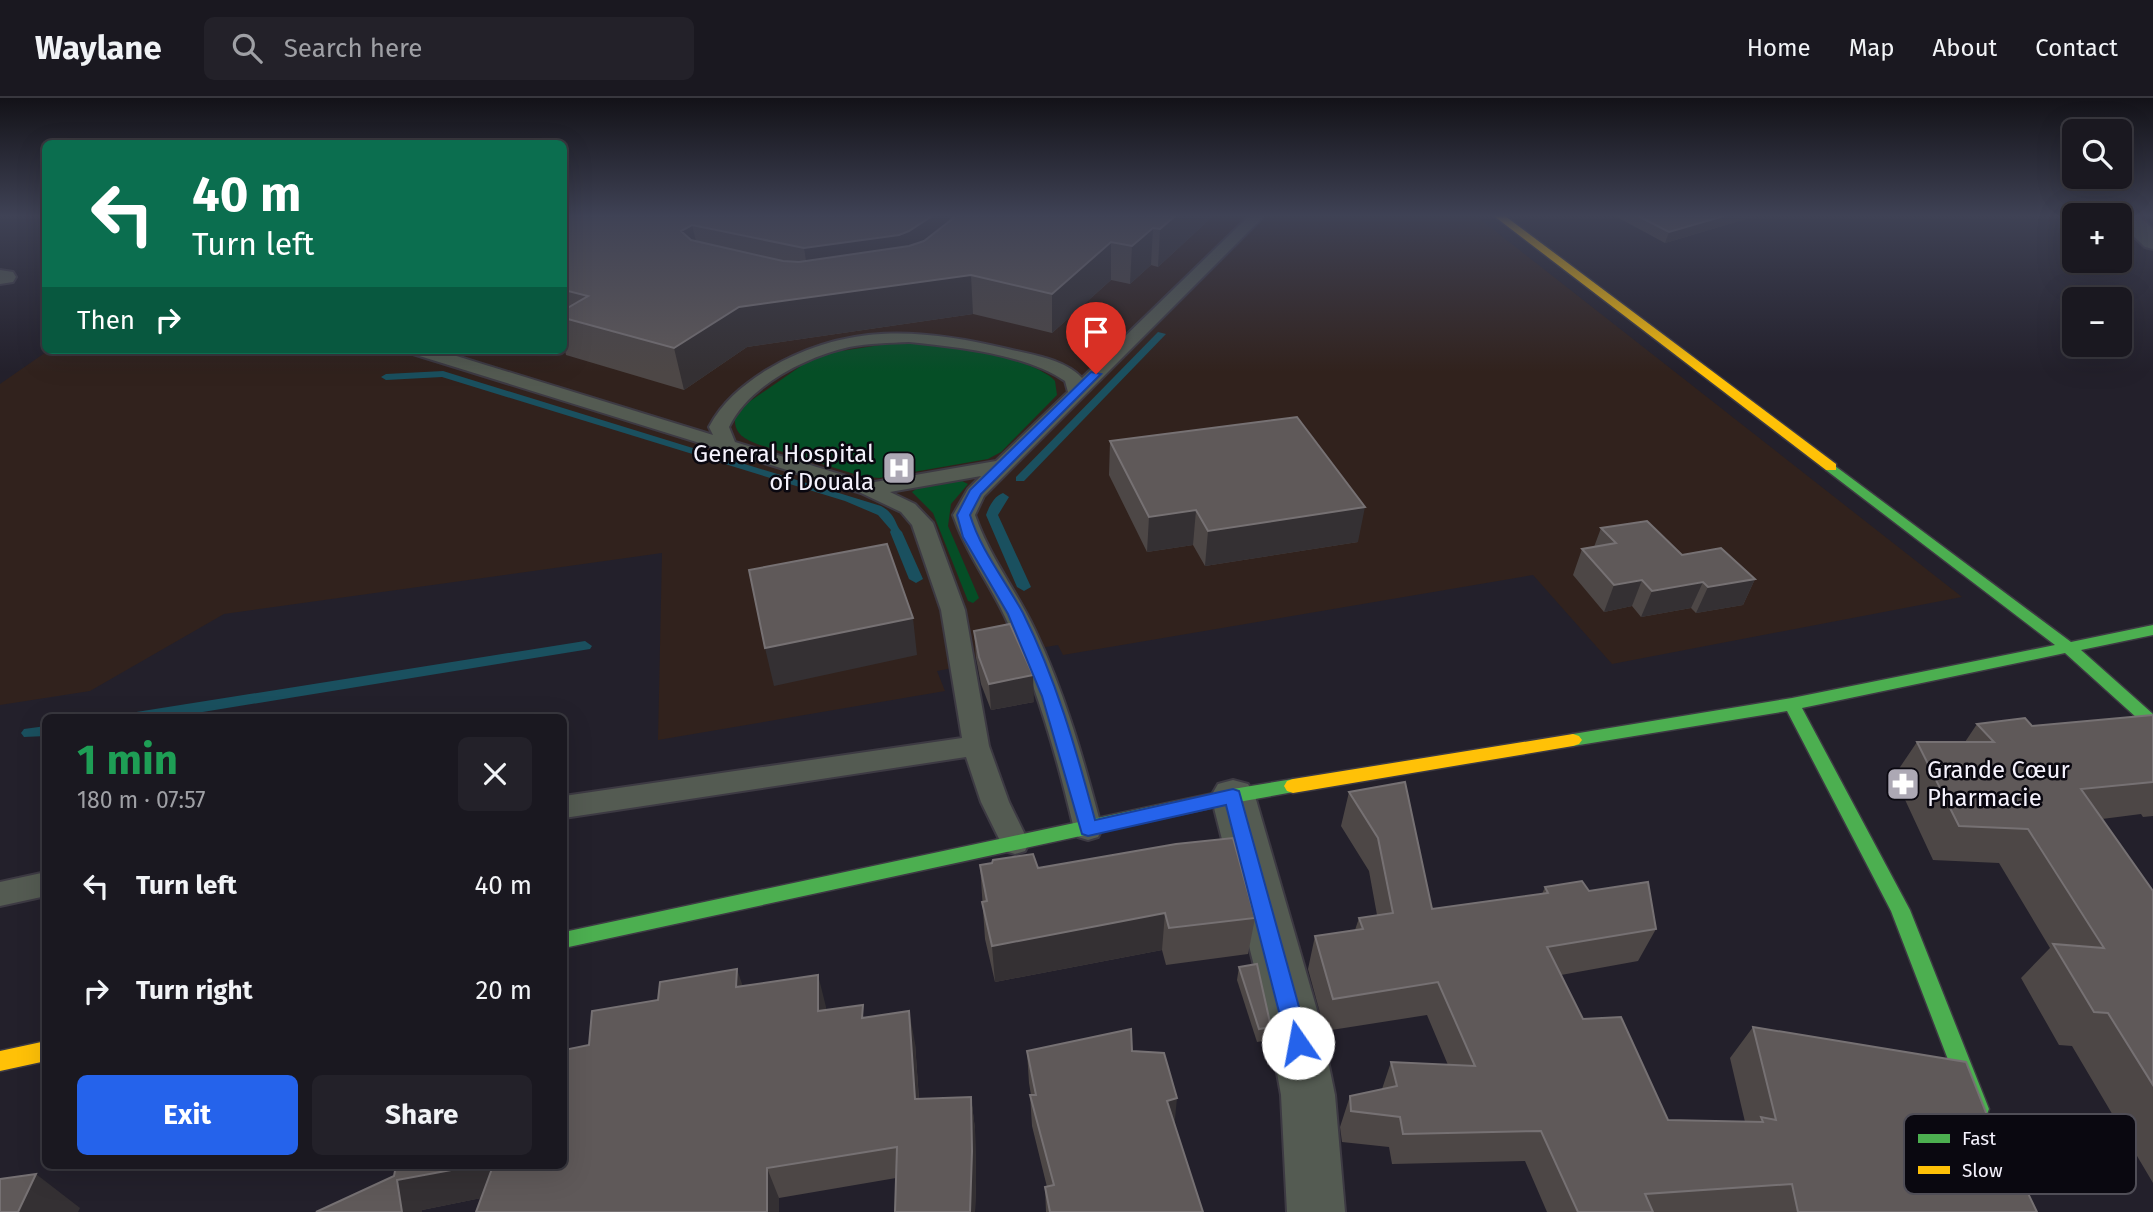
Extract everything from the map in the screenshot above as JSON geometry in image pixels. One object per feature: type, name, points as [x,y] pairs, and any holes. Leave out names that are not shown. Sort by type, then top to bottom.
[{"type":"street","points":[[1568,268],[2067,647],[2153,723]]},
{"type":"street","points":[[567,939],[1233,796],[1791,704],[2153,630]]},
{"type":"street","points":[[1791,704],[1900,909],[1979,1114]]},
{"type":"street","points":[[1233,796],[1296,1030],[1308,1095],[1316,1212]]},
{"type":"street","points":[[0,1061],[42,1052]]},
{"type":"lane","points":[[1088,829],[1051,696],[1015,614],[970,537],[964,515],[975,493],[1204,268]]},
{"type":"lane","points":[[727,444],[719,427],[725,413],[743,394],[796,359],[865,334],[921,336],[973,345],[1057,367],[1073,379],[1077,392]]},
{"type":"lane","points":[[432,354],[868,489],[908,508],[922,523],[953,610],[976,746],[995,802],[1015,843]]},
{"type":"lane","points":[[486,354],[505,376]]},
{"type":"lane","points":[[868,489],[1002,466]]},
{"type":"lane","points":[[567,807],[976,746]]},
{"type":"lane","points":[[0,894],[42,885]]},
{"type":"shaded area","name":"General Hospital of Douala","points":[[567,268],[1542,268],[1962,597],[1612,664],[1533,575],[1063,655],[1058,645],[1027,650],[1025,647],[972,659],[973,664],[937,671],[945,691],[658,740],[662,553],[224,614],[90,691],[0,705],[0,384],[43,354],[567,354]]},
{"type":"green space","points":[[907,341],[985,352],[1027,365],[1044,372],[1055,381],[1057,395],[1001,452],[988,459],[879,478],[861,476],[760,445],[739,433],[735,419],[746,404],[811,359],[828,353]]},
{"type":"green space","points":[[962,481],[968,484],[951,504],[948,526],[979,598],[973,603],[968,601],[933,513],[912,492]]},
{"type":"building","points":[[567,268],[1082,268],[1052,294],[971,275],[739,307],[674,348],[567,319],[567,308],[588,296],[567,291]]},
{"type":"building","points":[[1297,417],[1365,507],[1208,531],[1196,510],[1149,517],[1110,441]]},
{"type":"building","points":[[1647,521],[1682,555],[1721,548],[1755,579],[1708,587],[1703,582],[1652,591],[1642,580],[1614,585],[1582,549],[1616,543],[1601,528]]},
{"type":"building","points":[[887,544],[913,618],[765,648],[749,570]]},
{"type":"building","points":[[1010,624],[1033,675],[989,684],[979,657],[974,631]]},
{"type":"building","points":[[2153,715],[2153,782],[2081,789],[2153,891],[2153,1085],[2108,1013],[2094,1012],[2053,944],[2104,948],[2028,829],[1959,826],[1917,742],[1994,742],[1977,724],[2025,718],[2032,726]]},
{"type":"building","points":[[1405,782],[1432,909],[1548,893],[1545,887],[1582,881],[1589,891],[1648,882],[1656,929],[1547,947],[1583,1019],[1621,1017],[1668,1120],[1763,1122],[1761,1117],[1776,1120],[1753,1027],[1966,1062],[1986,1114],[1904,1114],[1904,1194],[2028,1194],[2037,1212],[1798,1212],[1792,1184],[1645,1194],[1653,1212],[1578,1212],[1541,1131],[1403,1134],[1400,1117],[1351,1111],[1350,1096],[1397,1086],[1391,1062],[1475,1066],[1438,982],[1333,999],[1315,936],[1363,929],[1359,918],[1393,913],[1378,838],[1349,792]]},
{"type":"building","points":[[1233,838],[1255,918],[1169,928],[1165,913],[992,946],[982,902],[987,901],[980,865],[992,863],[993,860],[1033,854],[1038,868],[1176,844]]},
{"type":"building","points":[[1257,964],[1271,1027],[1259,1029],[1239,967]]},
{"type":"building","points":[[737,969],[736,987],[818,975],[818,1011],[863,1005],[862,1018],[909,1011],[915,1099],[971,1097],[970,1212],[895,1212],[897,1147],[767,1168],[767,1212],[476,1212],[492,1169],[567,1169],[567,1049],[589,1045],[592,1011],[658,1000],[660,982]]},
{"type":"building","points":[[1131,1029],[1132,1051],[1164,1053],[1177,1098],[1167,1101],[1203,1212],[1050,1212],[1045,1187],[1054,1185],[1030,1095],[1036,1095],[1027,1051]]},
{"type":"building","points":[[395,1169],[457,1169],[397,1180],[402,1212],[316,1212],[394,1176]]},
{"type":"building","points":[[36,1174],[18,1212],[0,1212],[0,1179]]},
{"type":"waterway","points":[[1129,366],[1161,334]]},
{"type":"waterway","points":[[1020,479],[1126,369]]},
{"type":"waterway","points":[[386,377],[443,374],[842,498]]},
{"type":"waterway","points":[[1003,497],[992,515],[1024,587]]},
{"type":"waterway","points":[[850,500],[882,512],[894,527]]},
{"type":"waterway","points":[[896,532],[916,579]]},
{"type":"waterway","points":[[155,714],[585,646]]},
{"type":"waterway","points":[[29,733],[42,731]]},
{"type":"traffic: fast","points":[[1831,467],[2068,647],[2153,723]]},
{"type":"traffic: fast","points":[[1573,740],[1792,704],[2153,630]]},
{"type":"traffic: fast","points":[[1792,704],[1900,910],[1978,1109]]},
{"type":"traffic: fast","points":[[567,939],[1233,796],[1293,786]]},
{"type":"traffic: slow","points":[[1568,268],[1831,467]]},
{"type":"traffic: slow","points":[[1293,786],[1573,740]]},
{"type":"traffic: slow","points":[[0,1061],[42,1052]]},
{"type":"place","name":"General Hospital of Douala","points":[[899,468]]},
{"type":"place","name":"Grande Cœur Pharmacie","points":[[1903,784]]},
{"type":"route","points":[[1096,374],[975,493],[964,515],[970,537],[1015,614],[1051,696],[1088,829],[1233,796],[1298,1043]]}]
